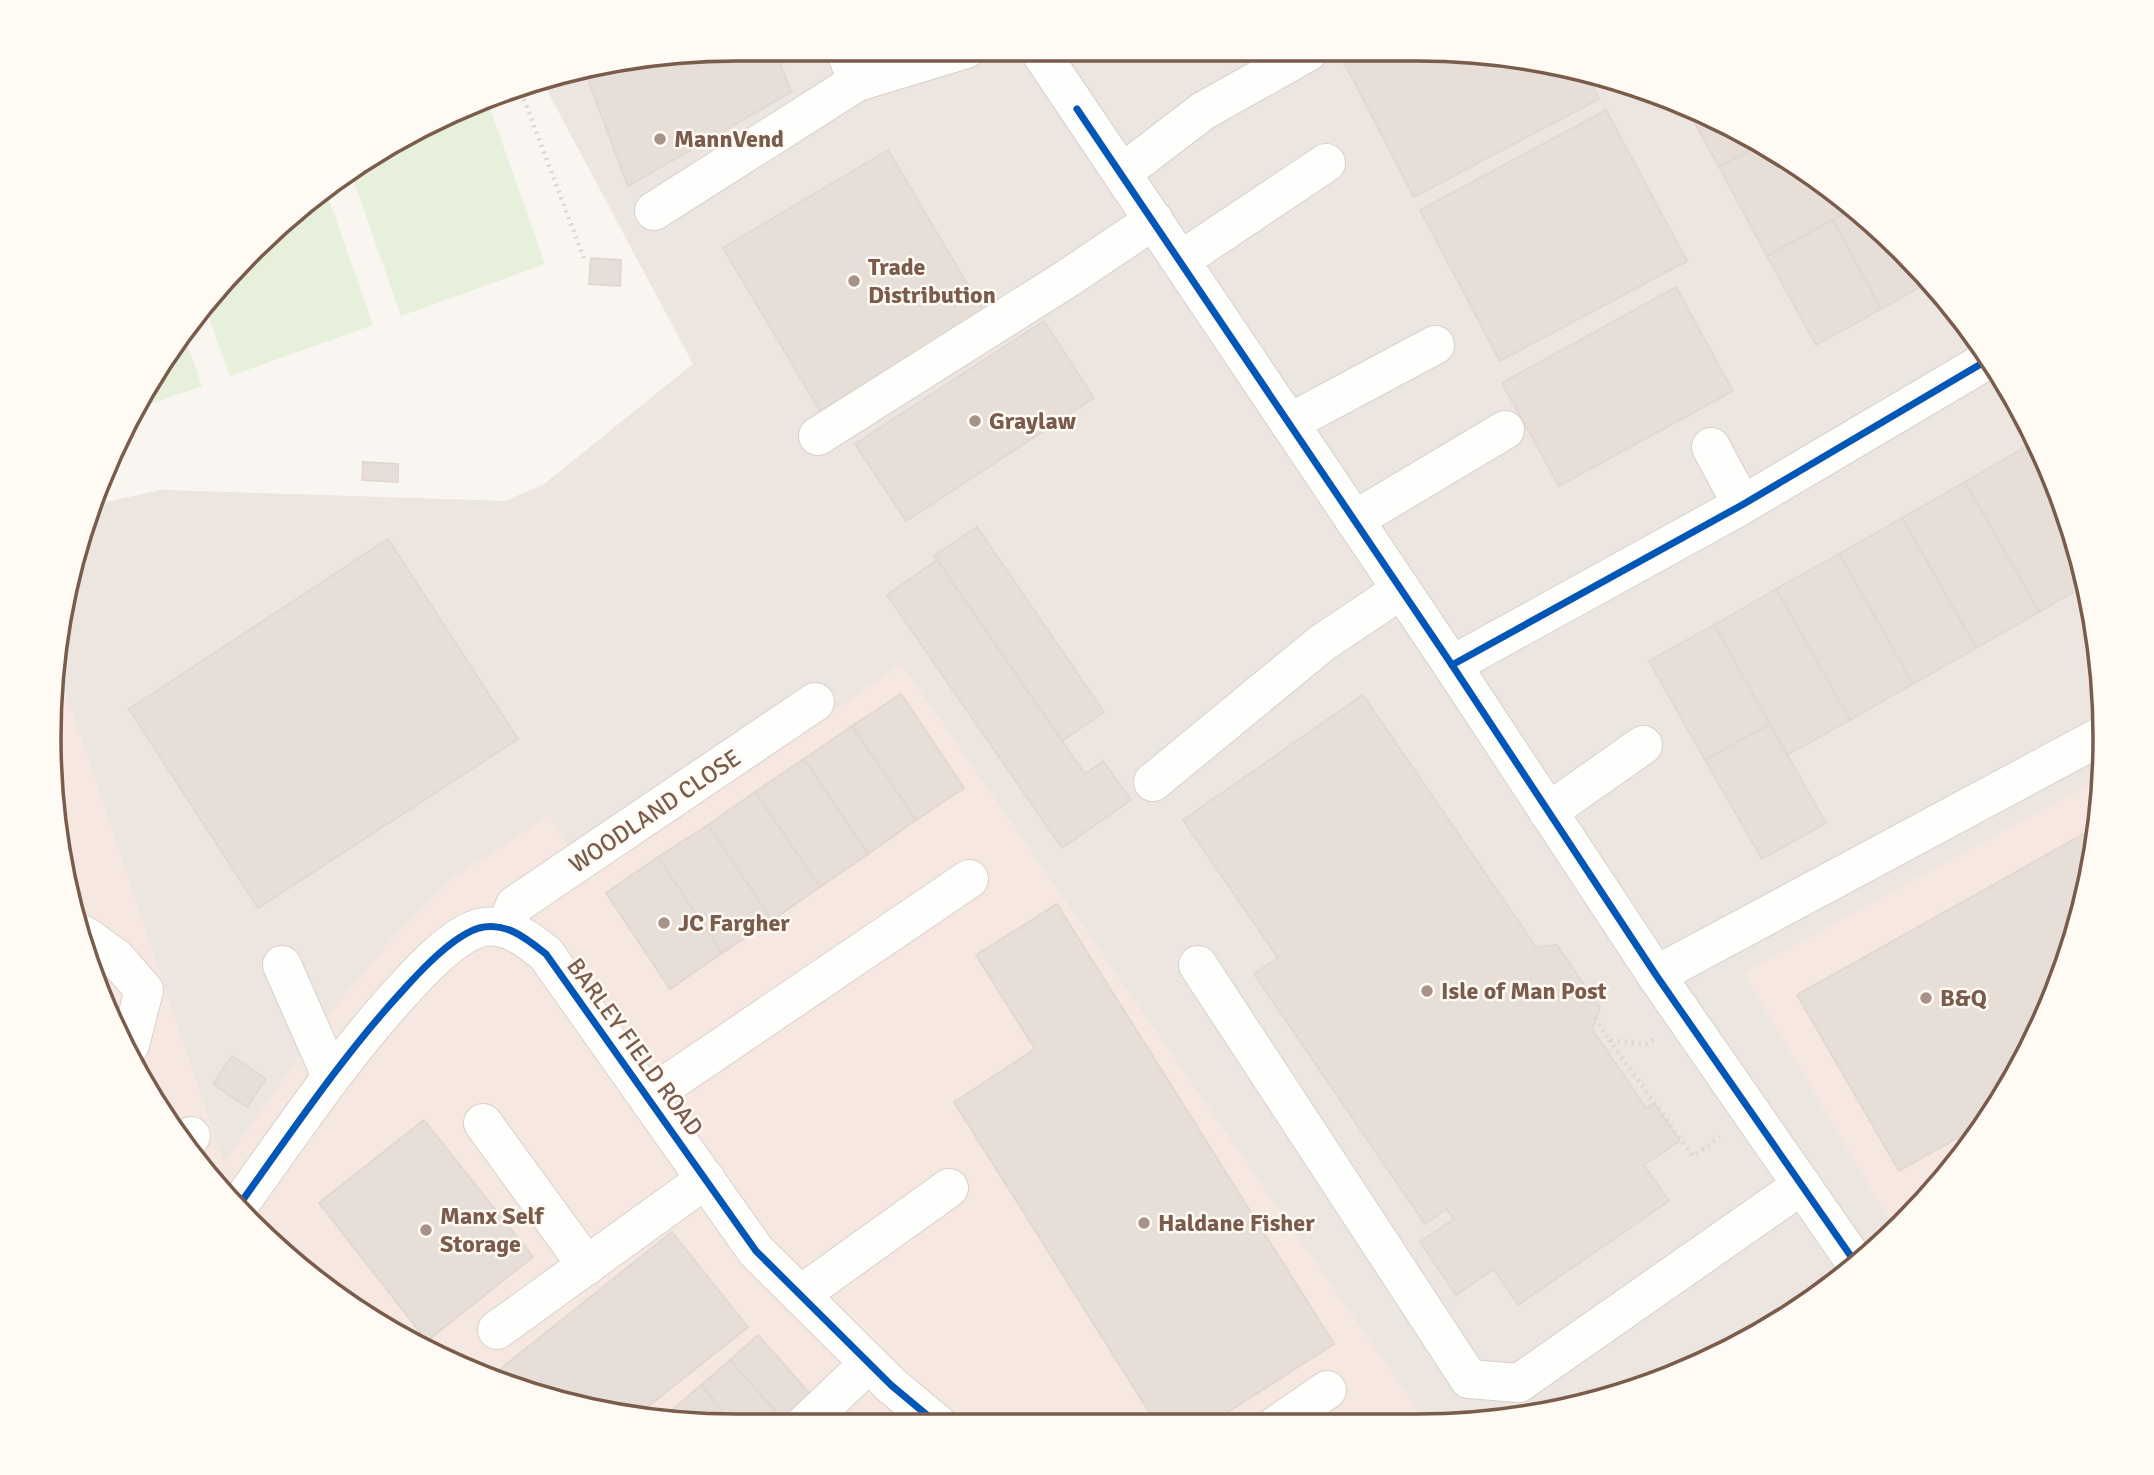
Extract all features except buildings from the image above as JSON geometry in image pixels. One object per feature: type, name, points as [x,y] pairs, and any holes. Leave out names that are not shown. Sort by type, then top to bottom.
[{"type":"street","points":[[654,211],[851,65],[880,61]]},
{"type":"street","points":[[1046,61],[1452,665],[1656,975],[1850,1255]]},
{"type":"street","points":[[1122,173],[1203,111],[1292,61]]},
{"type":"street","points":[[1181,261],[1326,163]]},
{"type":"street","points":[[818,436],[1068,278],[1154,220]]},
{"type":"street","points":[[1289,422],[1435,345]]},
{"type":"street","points":[[1452,665],[1742,505],[1980,364]]},
{"type":"street","points":[[1354,520],[1505,430]]},
{"type":"street","points":[[1711,447],[1742,505]]},
{"type":"street","points":[[1153,782],[1322,643],[1401,590]]},
{"type":"street","name":"WOODLAND CLOSE","points":[[505,928],[515,905],[815,702]]},
{"type":"street","points":[[1656,975],[2093,741]]},
{"type":"street","points":[[1548,812],[1643,745]]},
{"type":"street","points":[[648,1097],[969,878]]},
{"type":"street","points":[[243,1199],[331,1076],[371,1025],[425,965],[455,942],[480,928],[505,928]]},
{"type":"street","name":"BARLEY FIELD ROAD","points":[[505,928],[526,938],[546,954],[756,1251],[869,1363],[926,1414]]},
{"type":"street","points":[[93,941],[116,958],[144,990],[132,1038]]},
{"type":"street","points":[[282,965],[331,1076]]},
{"type":"street","points":[[1198,965],[1469,1379],[1519,1383],[1802,1185]]},
{"type":"street","points":[[483,1123],[587,1266]]},
{"type":"street","points":[[497,1330],[706,1179]]},
{"type":"street","points":[[800,1295],[949,1188]]},
{"type":"street","points":[[816,1414],[869,1363]]},
{"type":"street","points":[[1292,1414],[1327,1390]]},
{"type":"path","points":[[523,96],[585,261]]},
{"type":"path","points":[[1609,1040],[1646,1044],[1685,1017]]},
{"type":"path","points":[[1595,1018],[1693,1156],[1752,1114]]},
{"type":"shaded area","points":[[738,61],[1461,63],[1548,74],[1634,97],[1716,131],[1792,175],[1828,201],[1895,259],[1953,326],[1979,362],[2023,438],[2057,520],[2070,562],[2087,649],[2093,738],[2091,784],[1744,973],[1890,1221],[1828,1274],[1792,1300],[1716,1344],[1675,1362],[1592,1391],[1548,1401],[1505,1408],[1420,1414],[901,664],[587,879],[549,815],[454,877],[403,926],[337,1004],[224,1163],[64,686],[74,606],[84,562],[104,503],[161,490],[505,501],[543,485],[693,364],[546,89],[606,74],[649,67]]},
{"type":"shaded area","points":[[693,364],[1420,1414],[738,1414],[649,1408],[606,1401],[520,1378],[438,1344],[362,1300],[326,1274],[259,1216],[201,1149],[152,1076],[113,996],[84,913],[67,826],[61,738],[67,649],[74,606],[97,520],[104,503],[161,490],[505,501],[543,485]]},
{"type":"shaded area","name":"B&Q","points":[[2091,784],[2087,826],[2070,913],[2057,955],[2023,1037],[1979,1113],[1953,1149],[1890,1221],[1744,973]]},
{"type":"green space","points":[[490,109],[545,264],[401,316],[354,181],[438,131]]},
{"type":"green space","points":[[329,199],[373,325],[230,376],[209,317],[259,259]]},
{"type":"green space","points":[[187,345],[202,386],[149,404]]},
{"type":"cycle path","points":[[1077,109],[1452,665],[1656,975],[1850,1256]]},
{"type":"cycle path","points":[[1452,665],[1742,505],[1980,364]]},
{"type":"cycle path","points":[[243,1199],[338,1068],[420,971],[449,945],[469,932],[489,926],[507,929],[524,937],[546,954],[756,1251],[891,1385],[926,1414]]},
{"type":"place","name":"MannVend","points":[[660,139]]},
{"type":"place","name":"Trade Distribution","points":[[854,281]]},
{"type":"place","name":"Graylaw","points":[[975,421]]},
{"type":"place","name":"JC Fargher","points":[[664,923]]},
{"type":"place","name":"Isle of Man Post","points":[[1427,991]]},
{"type":"place","name":"B&Q","points":[[1926,998]]},
{"type":"place","name":"Haldane Fisher","points":[[1144,1223]]},
{"type":"place","name":"Manx Self Storage","points":[[426,1230]]}]
